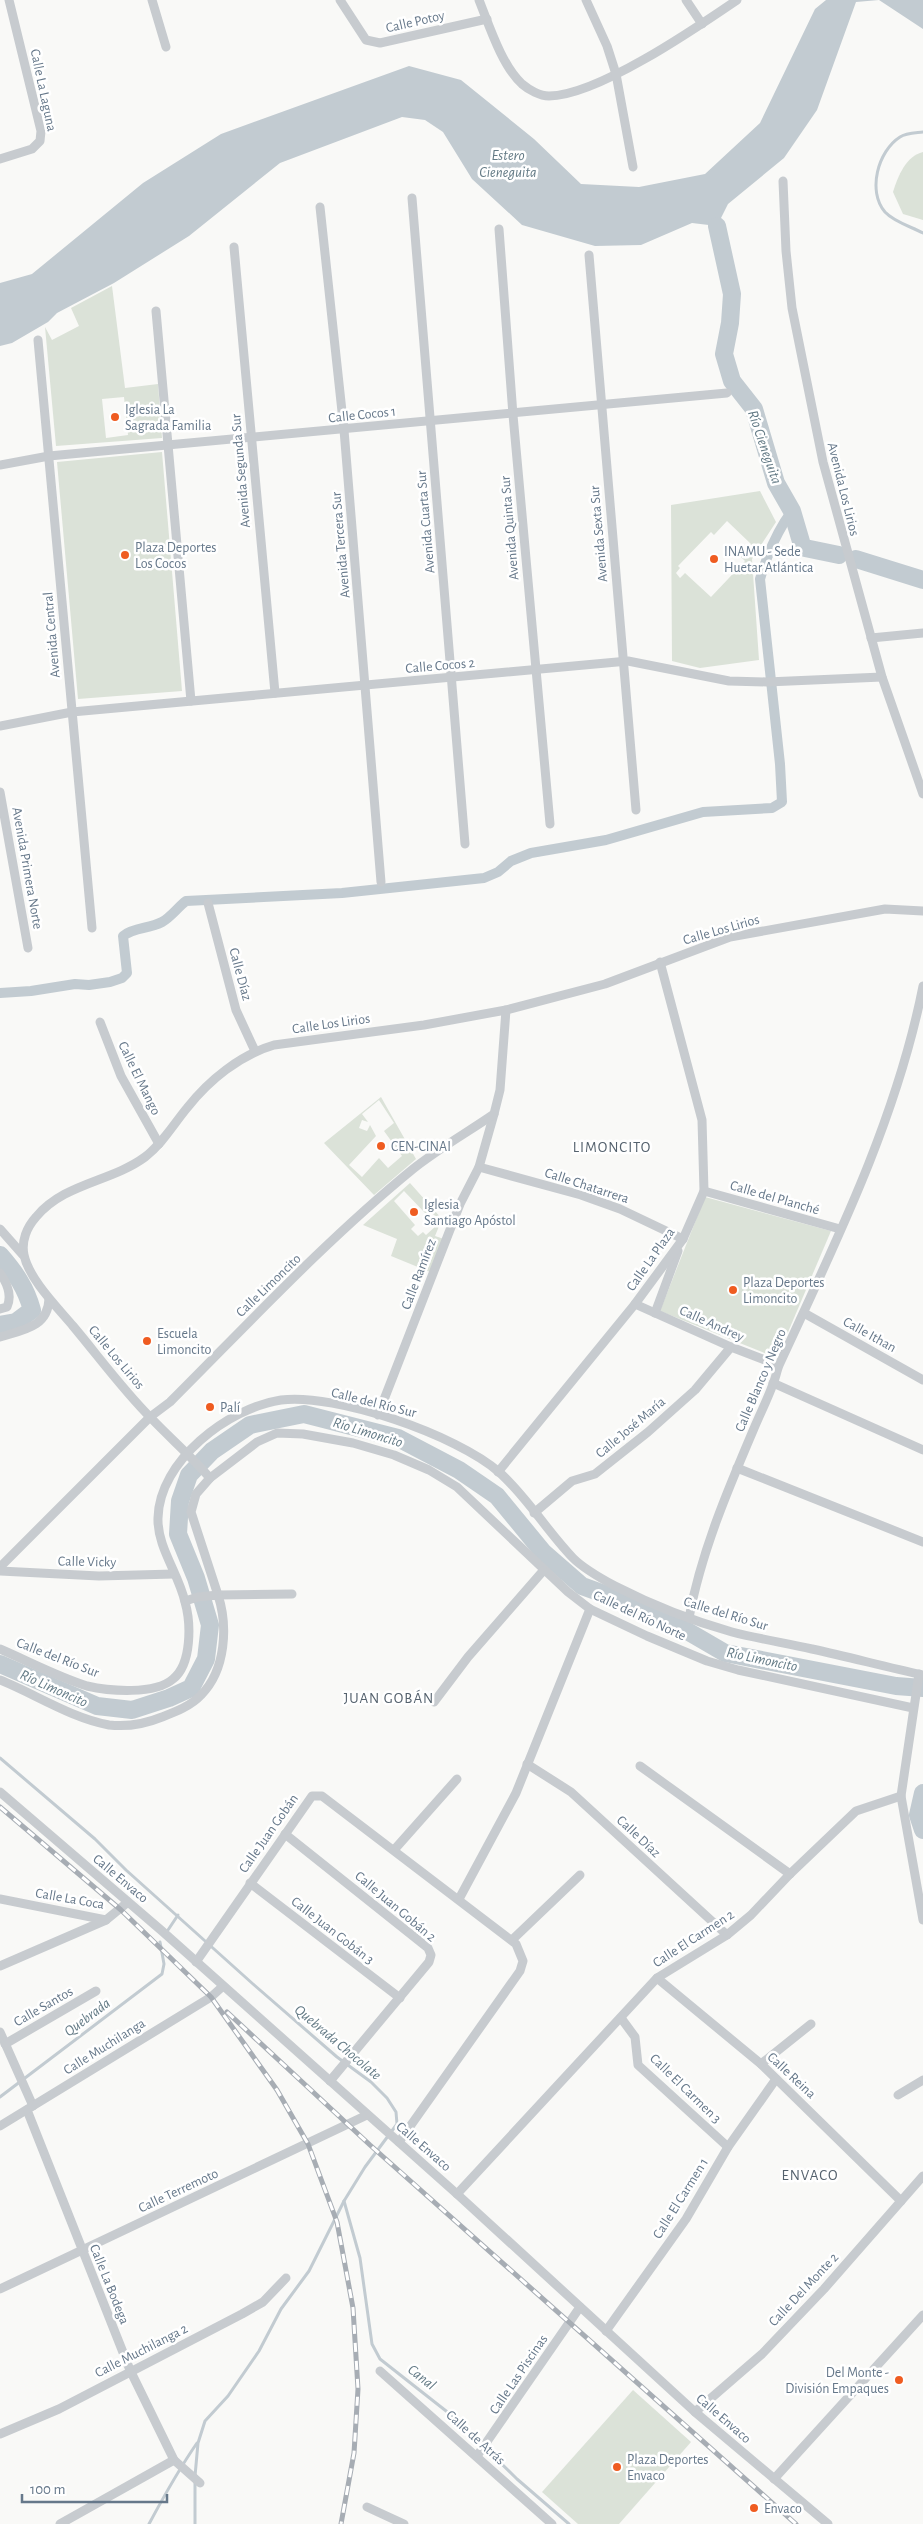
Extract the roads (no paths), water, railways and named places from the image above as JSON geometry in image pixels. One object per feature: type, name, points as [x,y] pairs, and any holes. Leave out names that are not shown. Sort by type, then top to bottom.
[{"type":"street","name":"Calle La Laguna","points":[[0,160],[32,149],[40,141],[41,131],[10,0]]},
{"type":"street","points":[[152,0],[166,47]]},
{"type":"street","name":"Calle Potoy","points":[[340,0],[366,40],[380,43],[487,18]]},
{"type":"street","points":[[479,0],[510,70],[522,84],[538,94],[549,96],[574,92],[616,74],[702,24],[737,0]]},
{"type":"street","points":[[586,0],[607,46],[616,74],[633,168]]},
{"type":"street","points":[[686,0],[702,24]]},
{"type":"street","name":"Avenida Los Lirios","points":[[783,181],[786,251],[801,362],[834,508],[882,677],[923,794]]},
{"type":"street","name":"Avenida Cuarta Sur","points":[[412,198],[465,844]]},
{"type":"street","name":"Avenida Tercera Sur","points":[[320,207],[344,430],[381,882]]},
{"type":"street","name":"Avenida Quinta Sur","points":[[499,229],[513,415],[550,824]]},
{"type":"street","name":"Avenida Segunda Sur","points":[[234,247],[275,693]]},
{"type":"street","name":"Avenida Sexta Sur","points":[[589,256],[636,810]]},
{"type":"street","points":[[156,311],[166,446],[191,701]]},
{"type":"street","name":"Avenida Central","points":[[38,340],[92,928]]},
{"type":"street","name":"Calle Cocos 1","points":[[0,465],[49,456],[513,415],[727,393]]},
{"type":"street","points":[[871,638],[923,633]]},
{"type":"street","name":"Calle Cocos 2","points":[[0,726],[72,712],[623,662],[666,668],[729,681],[790,682],[882,677]]},
{"type":"street","name":"Avenida Primera Norte","points":[[0,792],[28,948]]},
{"type":"street","name":"Calle Díaz","points":[[208,903],[236,1010],[255,1051]]},
{"type":"street","name":"Calle Los Lirios","points":[[208,1476],[150,1417],[50,1299],[24,1256],[22,1244],[30,1225],[53,1201],[64,1193],[127,1168],[159,1144],[204,1089],[240,1060],[255,1051],[274,1045],[424,1024],[506,1010],[606,984],[730,937],[797,923],[885,909],[923,911]]},
{"type":"street","name":"Calle La Plaza","points":[[498,1472],[636,1304],[683,1239],[704,1191],[702,1120],[660,962]]},
{"type":"street","name":"Calle Blanco y Negro","points":[[689,1618],[695,1588],[737,1468],[773,1383],[778,1365],[804,1314],[875,1150],[918,1015],[923,986]]},
{"type":"street","points":[[494,1114],[500,1090],[506,1010]]},
{"type":"street","name":"Calle El Mango","points":[[100,1022],[121,1076],[159,1144]]},
{"type":"street","name":"Calle Ramírez","points":[[378,1416],[460,1204],[479,1167],[494,1114]]},
{"type":"street","name":"Calle Limoncito","points":[[0,1567],[150,1417],[170,1402],[297,1274],[375,1202],[414,1168],[494,1114]]},
{"type":"street","name":"Calle Chatarrera","points":[[479,1167],[581,1195],[620,1209],[683,1239]]},
{"type":"street","name":"Calle del Planché","points":[[704,1191],[840,1229]]},
{"type":"street","points":[[0,1229],[24,1256]]},
{"type":"street","points":[[655,1313],[683,1239]]},
{"type":"street","points":[[0,1273],[10,1300],[6,1307],[0,1309]]},
{"type":"street","points":[[0,1336],[34,1327],[45,1317],[50,1299]]},
{"type":"street","name":"Calle Andrey","points":[[636,1304],[778,1365]]},
{"type":"street","name":"Calle Ithan","points":[[804,1314],[923,1380]]},
{"type":"street","name":"Calle José María","points":[[534,1512],[572,1481],[595,1474],[648,1432],[695,1390],[731,1346]]},
{"type":"street","points":[[773,1383],[923,1450]]},
{"type":"street","name":"Calle del Río Sur","points":[[0,1648],[86,1685],[126,1690],[156,1687],[174,1679],[182,1665],[190,1641],[186,1602],[160,1535],[158,1519],[160,1500],[169,1478],[186,1452],[237,1416],[250,1409],[278,1401],[295,1399],[336,1404],[435,1434],[498,1472],[575,1561],[615,1585],[689,1618],[731,1631],[921,1674]]},
{"type":"street","name":"Calle del Río Norte","points":[[0,1680],[78,1715],[109,1724],[135,1725],[165,1716],[180,1710],[202,1695],[217,1670],[223,1650],[224,1612],[214,1595],[191,1512],[196,1494],[208,1476],[257,1442],[277,1433],[302,1434],[353,1443],[394,1455],[429,1470],[457,1487],[543,1571],[590,1609],[647,1636],[707,1661],[738,1670],[807,1683],[912,1708]]},
{"type":"street","points":[[737,1468],[923,1542]]},
{"type":"street","name":"Calle Vicky","points":[[0,1571],[99,1576],[174,1574]]},
{"type":"street","points":[[434,1702],[468,1657],[543,1571]]},
{"type":"street","points":[[186,1602],[198,1597],[214,1595],[292,1594]]},
{"type":"street","points":[[459,1899],[516,1794],[590,1609]]},
{"type":"street","points":[[921,1674],[912,1708],[901,1796],[923,1920]]},
{"type":"street","name":"Calle Díaz","points":[[527,1764],[571,1792],[727,1935]]},
{"type":"street","points":[[640,1766],[790,1874]]},
{"type":"street","points":[[394,1850],[457,1779]]},
{"type":"street","name":"Calle Envaco","points":[[0,1792],[128,1902],[222,1987],[333,2078],[367,2116],[458,2194],[695,2412],[828,2524]]},
{"type":"street","name":"Calle Juan Gobán","points":[[196,1962],[213,1941],[250,1883],[312,1796],[322,1796],[512,1940],[516,1944],[523,1961],[520,1971],[397,2140]]},
{"type":"street","name":"Calle El Carmen 2","points":[[458,2194],[657,1978],[727,1935],[751,1915],[790,1874],[856,1811],[901,1796]]},
{"type":"street","name":"Calle Juan Gobán 2","points":[[285,1834],[431,1952],[429,1962],[333,2078]]},
{"type":"street","points":[[512,1940],[580,1875]]},
{"type":"street","name":"Calle Juan Gobán 3","points":[[250,1883],[400,1998]]},
{"type":"street","name":"Calle La Coca","points":[[0,1899],[106,1920],[128,1902]]},
{"type":"street","points":[[0,1966],[106,1920]]},
{"type":"street","name":"Calle Reina","points":[[657,1978],[761,2064],[901,2200]]},
{"type":"street","name":"Calle Muchilanga","points":[[0,2126],[211,1997],[222,1987]]},
{"type":"street","name":"Calle Santos","points":[[5,2044],[96,1991]]},
{"type":"street","name":"Calle El Carmen 3","points":[[621,2018],[634,2037],[638,2065],[728,2147]]},
{"type":"street","points":[[761,2064],[811,2024]]},
{"type":"street","name":"Calle La Bodega","points":[[0,2032],[27,2094],[30,2108],[82,2250],[130,2370],[176,2462]]},
{"type":"street","name":"Calle El Carmen 1","points":[[606,2331],[686,2218],[728,2147],[776,2079]]},
{"type":"street","points":[[898,2095],[923,2080]]},
{"type":"street","name":"Calle Terremoto","points":[[0,2289],[367,2116]]},
{"type":"street","name":"Calle Del Monte 2","points":[[695,2412],[762,2354],[824,2289],[901,2200],[922,2179]]},
{"type":"street","name":"Calle Muchilanga 2","points":[[0,2434],[59,2409],[262,2302],[286,2278]]},
{"type":"street","name":"Calle Las Piscinas","points":[[477,2456],[580,2307]]},
{"type":"street","points":[[774,2479],[923,2315]]},
{"type":"street","name":"Calle de Atrás","points":[[380,2371],[552,2524]]},
{"type":"street","points":[[60,2524],[176,2462],[200,2483]]},
{"type":"street","points":[[367,2507],[404,2524]]},
{"type":"water","name":"Estero Cieneguita","points":[[826,0],[879,0],[856,2],[817,110],[784,158],[728,204],[717,226],[692,223],[641,245],[595,246],[522,225],[472,179],[443,132],[425,120],[402,117],[280,163],[189,236],[114,283],[57,313],[48,322],[12,343],[0,346],[0,283],[32,274],[143,183],[221,134],[409,66],[461,80],[534,139],[581,184],[639,187],[705,174],[760,123],[815,9]]},
{"type":"water","points":[[879,0],[923,0],[923,29]]},
{"type":"waterway","name":"Canal","points":[[923,132],[902,136],[892,143],[881,161],[876,183],[880,203],[885,212],[898,221],[923,233]]},
{"type":"waterway","name":"Río Cieneguita","points":[[717,226],[732,294],[730,323],[724,354],[732,381],[754,409],[776,483],[792,511],[802,545],[805,548],[839,555]]},
{"type":"waterway","points":[[0,993],[31,991],[75,984],[89,985],[122,978],[127,973],[123,936],[132,931],[162,922],[186,901],[342,893],[484,878],[498,872],[511,861],[531,853],[606,840],[703,812],[772,808],[782,802],[780,764],[760,579],[773,544],[792,511]]},
{"type":"waterway","name":"Río Cieneguita","points":[[856,559],[923,580]]},
{"type":"waterway","name":"Río Limoncito","points":[[0,1255],[19,1281],[27,1295],[32,1310],[16,1322],[0,1325]]},
{"type":"waterway","name":"Río Limoncito","points":[[0,1664],[97,1706],[132,1710],[169,1698],[191,1688],[206,1659],[210,1625],[196,1578],[178,1534],[180,1501],[189,1475],[212,1451],[250,1425],[304,1414],[398,1438],[459,1470],[497,1496],[543,1552],[582,1586],[629,1603],[682,1628],[725,1653],[896,1686],[923,1688]]},
{"type":"waterway","name":"Quebrada Chocolate","points":[[0,1758],[95,1839],[126,1870],[253,1984],[337,2057],[371,2082],[387,2098],[396,2112],[397,2124],[365,2167],[344,2201],[309,2271],[281,2309],[259,2351],[228,2396],[205,2421],[198,2443],[195,2476]]},
{"type":"waterway","name":"Río Limoncito","points":[[923,1793],[918,1815],[923,1830]]},
{"type":"waterway","name":"Quebrada","points":[[168,1930],[178,1915]]},
{"type":"waterway","name":"Quebrada","points":[[0,2097],[162,1974],[164,1964],[160,1942]]},
{"type":"waterway","name":"Canal","points":[[344,2201],[360,2258],[372,2344],[380,2359],[455,2418],[517,2479],[569,2524]]},
{"type":"waterway","points":[[149,2524],[197,2443]]},
{"type":"waterway","name":"Quebrada Chocolate","points":[[195,2482],[195,2524]]},
{"type":"railway","points":[[0,1807],[121,1910],[211,1997],[277,2090],[308,2144],[337,2222],[353,2308],[358,2389],[354,2453],[341,2524]]},
{"type":"railway","points":[[227,2012],[370,2145],[796,2524]]},
{"type":"place","name":"Iglesia La Sagrada Familia","points":[[115,417]]},
{"type":"place","name":"Plaza Deportes Los Cocos","points":[[125,555]]},
{"type":"place","name":"INAMU - Sede Huetar Atlántica","points":[[714,559]]},
{"type":"place","name":"CEN-CINAI","points":[[381,1146]]},
{"type":"place","name":"Iglesia Santiago Apóstol","points":[[414,1212]]},
{"type":"place","name":"Plaza Deportes Limoncito","points":[[733,1290]]},
{"type":"place","name":"Escuela Limoncito","points":[[147,1341]]},
{"type":"place","name":"Palí","points":[[210,1407]]},
{"type":"place","name":"Del Monte - División Empaques","points":[[899,2380]]},
{"type":"place","name":"Plaza Deportes Envaco","points":[[617,2467]]},
{"type":"place","name":"Envaco","points":[[754,2508]]},
{"type":"district","name":"LIMONCITO","points":[[612,1147]]},
{"type":"district","name":"JUAN GOBÁN","points":[[389,1698]]},
{"type":"district","name":"ENVACO","points":[[810,2175]]}]
